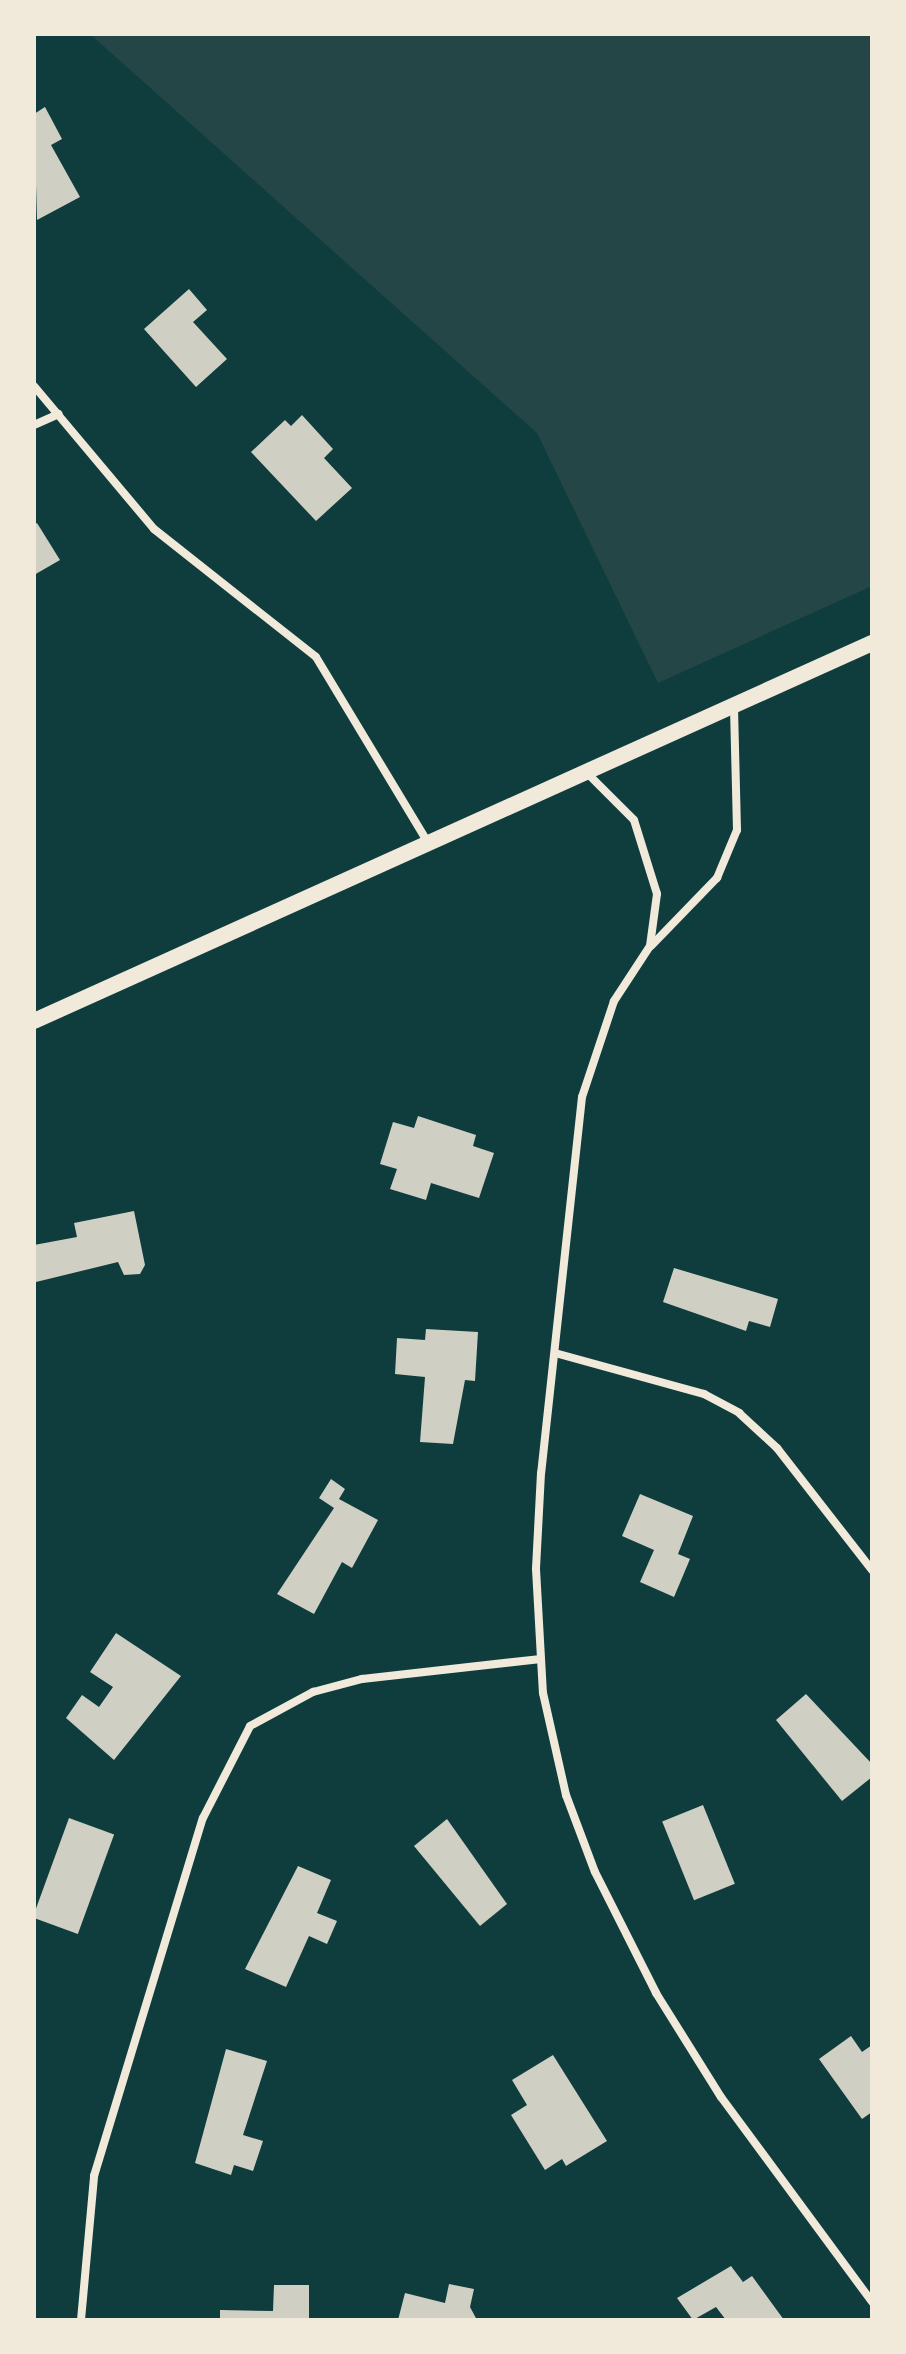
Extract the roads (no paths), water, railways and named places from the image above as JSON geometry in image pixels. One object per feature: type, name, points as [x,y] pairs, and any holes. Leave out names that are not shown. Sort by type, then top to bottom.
[{"type":"main road","points":[[34,1021],[872,643]]},
{"type":"street","points":[[34,386],[154,529],[316,657],[428,843]]},
{"type":"street","points":[[34,425],[59,414]]},
{"type":"street","points":[[734,706],[737,830],[717,878],[650,946],[614,1001],[582,1097],[536,1569],[541,1659],[566,1795],[656,1993],[721,2097],[872,2302]]},
{"type":"street","points":[[586,772],[634,820],[657,894],[650,946]]},
{"type":"street","points":[[555,1353],[704,1394],[739,1413],[777,1448],[872,1570]]},
{"type":"street","points":[[81,2320],[94,2176],[203,1818],[250,1726],[313,1692],[362,1679],[541,1659]]}]
